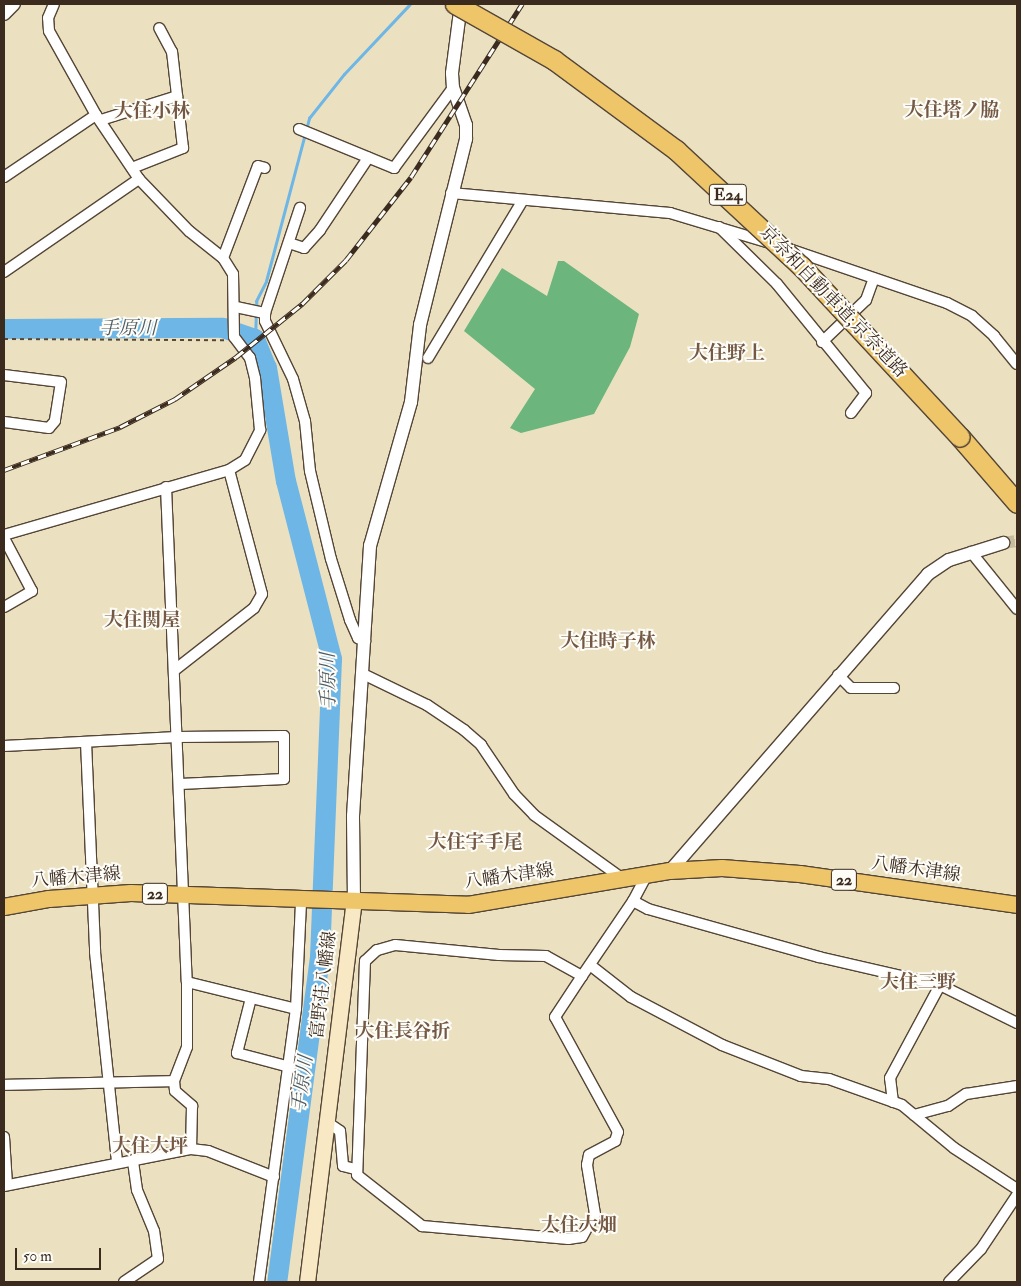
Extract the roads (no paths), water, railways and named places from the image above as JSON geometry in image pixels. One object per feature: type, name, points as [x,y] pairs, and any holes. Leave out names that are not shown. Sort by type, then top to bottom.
[{"type":"highway","name":"京奈和自動車道;京奈道路","points":[[455,4],[554,60],[676,150],[802,266],[960,437],[1017,504]]},
{"type":"highway","name":"京奈和自動車道;京奈道路","points":[[960,437],[1014,490]]},
{"type":"main road","name":"八幡木津線","points":[[4,907],[91,895],[183,894],[468,905],[623,879],[646,877],[670,871],[722,868],[800,874],[1017,905]]},
{"type":"main road","name":"富野荘八幡線","points":[[307,1282],[327,1122],[348,900]]},
{"type":"street","points":[[4,14],[14,4]]},
{"type":"street","points":[[4,607],[32,591],[4,536],[229,470],[245,460],[260,430],[255,378],[250,358],[236,338],[232,318],[236,307],[233,274],[223,258],[189,231],[139,179],[98,117],[49,31],[48,18],[54,4]]},
{"type":"street","points":[[348,900],[370,546],[411,402],[420,325],[451,193],[466,139],[466,125],[453,88],[461,4]]},
{"type":"street","points":[[132,168],[183,148],[172,52],[159,28]]},
{"type":"street","points":[[299,129],[394,168],[453,88]]},
{"type":"street","points":[[4,177],[98,117],[177,96]]},
{"type":"street","points":[[289,243],[304,248],[320,230],[368,158]]},
{"type":"street","points":[[223,258],[258,166],[266,168]]},
{"type":"street","points":[[4,272],[139,179]]},
{"type":"street","points":[[451,193],[670,213],[718,226],[947,303],[972,316],[994,336],[1017,364]]},
{"type":"street","points":[[428,358],[523,200]]},
{"type":"street","points":[[300,208],[263,313],[299,395],[310,471],[350,620],[358,638],[365,641]]},
{"type":"street","points":[[718,226],[777,284],[822,342],[866,393],[852,413]]},
{"type":"street","points":[[822,342],[866,300],[874,278]]},
{"type":"street","points":[[236,307],[263,313]]},
{"type":"street","points":[[4,375],[61,382],[55,421],[48,428],[4,422]]},
{"type":"street","points":[[176,669],[254,608],[262,594],[229,470]]},
{"type":"street","points":[[166,488],[176,669],[187,982],[187,1046],[174,1081],[175,1091],[192,1106],[191,1149]]},
{"type":"street","points":[[670,871],[838,675],[928,574],[971,552],[1003,543]]},
{"type":"street","points":[[971,552],[1017,609]]},
{"type":"street","points":[[363,674],[427,705],[464,730],[480,745],[514,794],[534,815],[623,879]]},
{"type":"street","points":[[838,675],[851,688],[894,688]]},
{"type":"street","points":[[4,746],[177,737],[284,736],[284,780],[180,784]]},
{"type":"street","points":[[86,742],[91,895],[107,1084],[116,1163]]},
{"type":"street","points":[[582,976],[546,956],[499,955],[395,945],[377,950],[366,961],[356,1168],[358,1176],[422,1226],[568,1239],[582,1237],[592,1225],[595,1214],[587,1165],[589,1155],[614,1141],[618,1132],[555,1017],[633,901],[646,877]]},
{"type":"street","points":[[259,1282],[290,1067],[304,900]]},
{"type":"street","points":[[633,901],[648,909],[819,957],[940,985],[1017,1023]]},
{"type":"street","points":[[590,965],[631,997],[722,1045],[801,1076],[830,1079],[893,1102],[914,1115],[954,1148],[1017,1189]]},
{"type":"street","points":[[187,982],[296,1008]]},
{"type":"street","points":[[893,1102],[890,1078],[940,985]]},
{"type":"street","points":[[251,998],[237,1053],[290,1067]]},
{"type":"street","points":[[4,1085],[174,1081]]},
{"type":"street","points":[[914,1115],[948,1106],[966,1094],[1017,1086]]},
{"type":"street","points":[[327,1122],[340,1131],[343,1166],[356,1168]]},
{"type":"street","points":[[4,1137],[5,1185],[191,1149],[208,1151],[274,1177]]},
{"type":"street","points":[[124,1282],[158,1259],[154,1231],[137,1190],[133,1160]]},
{"type":"street","points":[[949,1282],[981,1249],[1017,1195]]},
{"type":"waterway","points":[[255,339],[256,301],[266,281],[309,118],[344,74],[410,4]]},
{"type":"waterway","name":"手原川","points":[[4,329],[223,328],[255,339],[267,368],[286,481],[332,659],[320,957],[277,1282]]},
{"type":"tunnel","points":[[1003,543],[1017,541]]},
{"type":"railway","points":[[4,470],[120,427],[175,399],[236,357],[302,304],[346,260],[411,177],[522,4]]},
{"type":"district","name":"大住塔ノ脇","points":[[952,111]]},
{"type":"district","name":"大住小林","points":[[152,112]]},
{"type":"district","name":"大住野上","points":[[727,354]]},
{"type":"district","name":"大住関屋","points":[[142,621]]},
{"type":"district","name":"大住時子林","points":[[608,642]]},
{"type":"district","name":"大住宇手尾","points":[[475,843]]},
{"type":"district","name":"大住三野","points":[[918,983]]},
{"type":"district","name":"大住長谷折","points":[[403,1032]]},
{"type":"district","name":"大住大坪","points":[[150,1147]]},
{"type":"district","name":"大住大畑","points":[[579,1226]]}]
